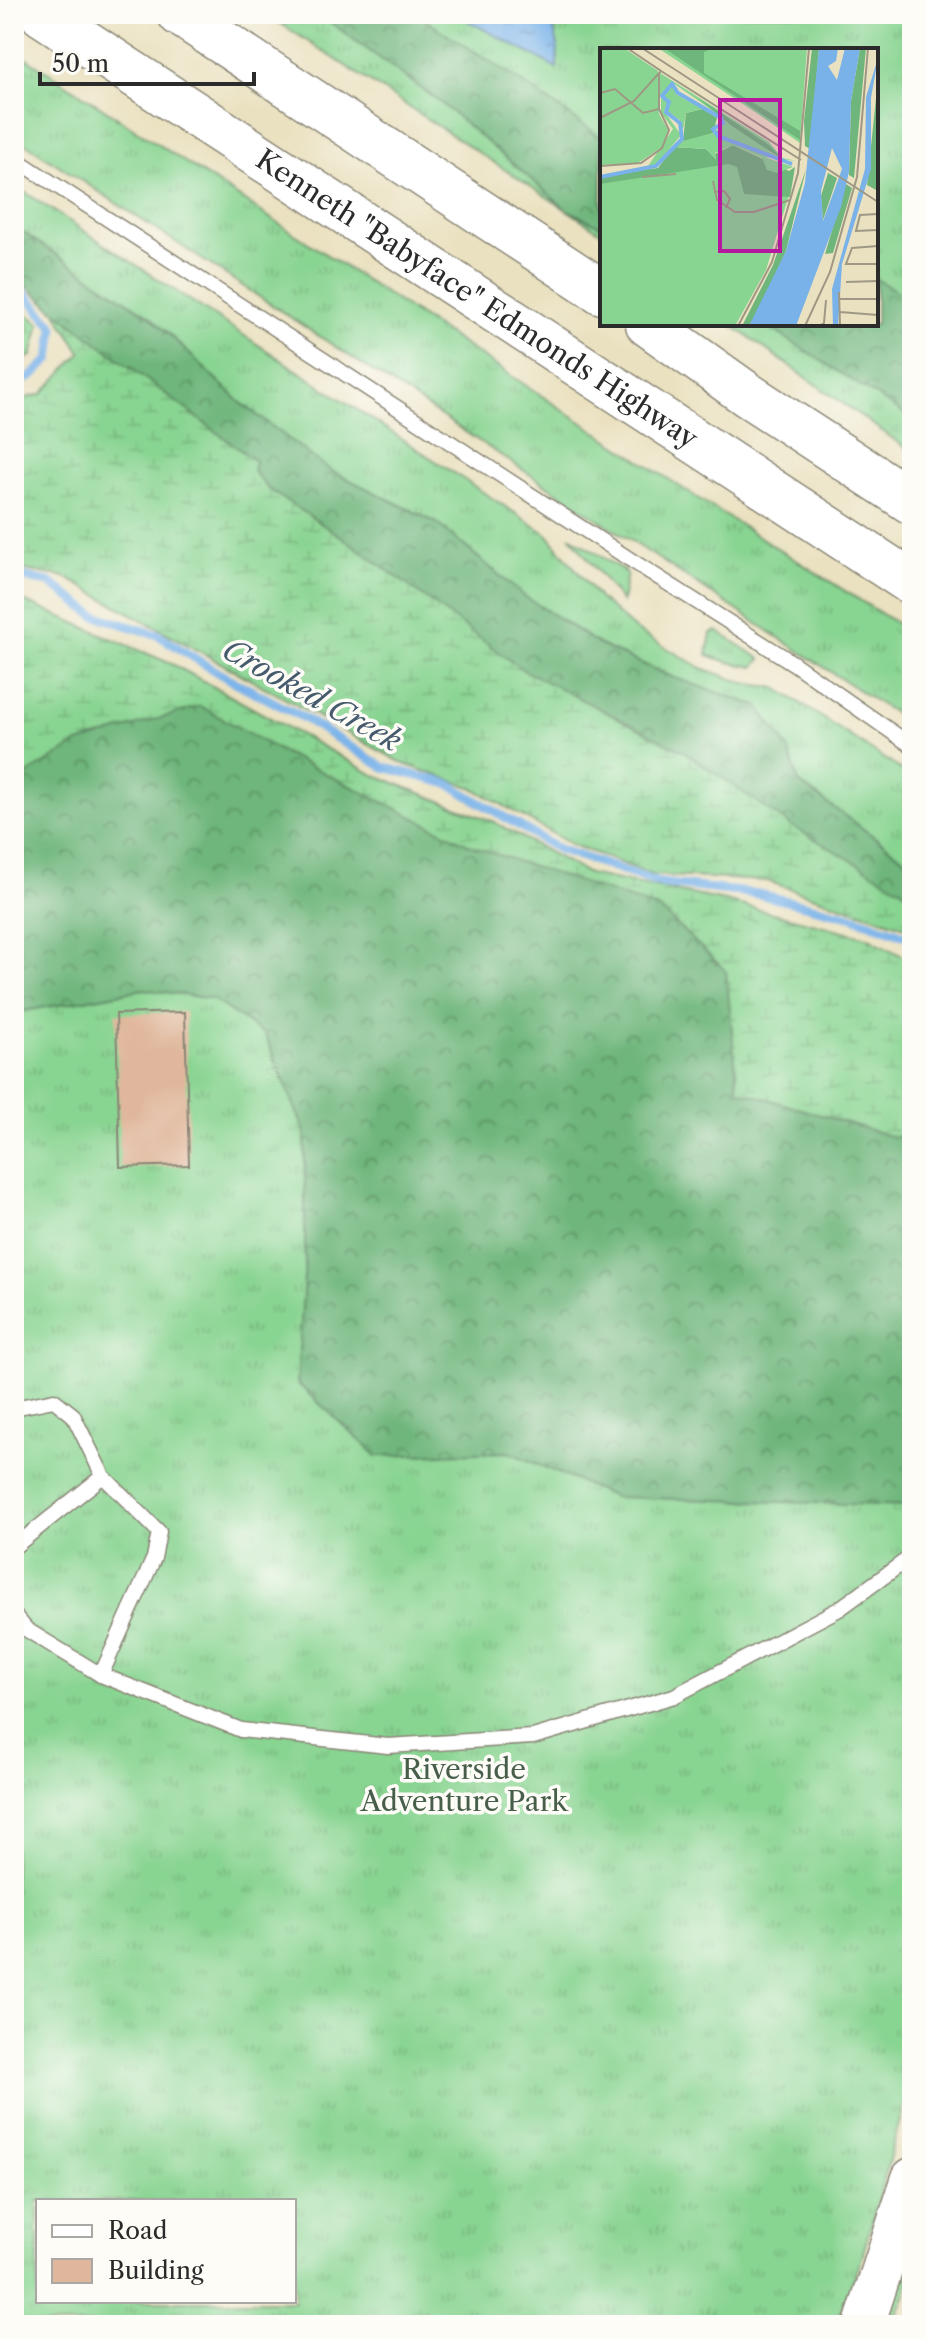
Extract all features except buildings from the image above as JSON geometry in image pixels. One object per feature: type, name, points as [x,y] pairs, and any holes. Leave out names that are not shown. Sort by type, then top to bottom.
[{"type":"highway","name":"Kenneth \"Babyface\" Edmonds Highway","points":[[42,14],[912,583]]},
{"type":"highway","points":[[180,14],[600,291]]},
{"type":"highway","points":[[651,326],[748,395],[912,502]]},
{"type":"street","points":[[864,2325],[912,2178]]},
{"type":"lane","points":[[14,158],[793,663],[912,746]]},
{"type":"lane","points":[[14,1408],[54,1400],[73,1415],[103,1476],[159,1532],[154,1558],[101,1675]]},
{"type":"lane","points":[[14,1547],[103,1476]]},
{"type":"lane","points":[[14,1615],[27,1630],[101,1675],[241,1730],[388,1746],[533,1737],[674,1696],[839,1609],[912,1556]]},
{"type":"green space","points":[[266,14],[912,14],[912,452],[733,326],[878,326],[878,48],[600,48],[600,232]]},
{"type":"green space","points":[[319,14],[416,14],[600,137],[600,226],[567,210],[441,103]]},
{"type":"green space","points":[[14,50],[699,499],[912,633],[912,725],[14,136]]},
{"type":"green space","points":[[14,185],[547,534],[599,598],[637,631],[702,668],[744,683],[777,688],[912,777],[912,864],[799,783],[788,748],[672,677],[600,645],[524,596],[437,523],[331,471],[282,436],[55,311],[14,275]]},
{"type":"green space","points":[[14,225],[151,317],[240,402],[331,471],[437,523],[524,596],[600,645],[672,677],[758,706],[788,748],[799,783],[912,864],[912,895],[793,827],[683,751],[523,670],[346,540],[268,489],[253,471],[255,461],[55,311],[14,275]]},
{"type":"green space","points":[[878,280],[912,300],[912,419],[767,326],[878,326]]},
{"type":"green space","points":[[14,303],[40,324],[32,356],[14,364]]},
{"type":"green space","points":[[55,311],[255,461],[253,471],[268,489],[346,540],[523,670],[683,751],[793,827],[912,895],[912,929],[767,881],[652,875],[571,844],[471,787],[404,764],[65,577],[14,568],[14,401],[42,394],[81,353]]},
{"type":"green space","points":[[570,536],[627,573],[622,602]]},
{"type":"green space","points":[[14,597],[174,665],[372,774],[494,822],[588,874],[725,901],[867,937],[912,961],[912,1133],[894,1137],[738,1090],[726,971],[660,909],[472,846],[284,753],[200,706],[78,743],[14,782]]},
{"type":"green space","points":[[717,631],[761,659],[754,667],[707,655],[711,633]]},
{"type":"green space","points":[[200,706],[284,753],[472,845],[660,909],[726,971],[738,1090],[894,1137],[912,1133],[912,1506],[614,1497],[509,1452],[377,1456],[297,1383],[305,1262],[305,1132],[265,1035],[212,999],[144,989],[14,1013],[14,782],[78,743]]},
{"type":"green space","name":"Riverside Adventure Park","points":[[14,957],[241,973],[912,1399],[912,2077],[861,2261],[835,2325],[14,2325]]},
{"type":"green space","points":[[912,2239],[912,2272],[906,2294],[893,2325],[883,2325]]},
{"type":"water","points":[[455,14],[550,14],[558,46],[557,68]]},
{"type":"waterway","name":"Crooked Creek","points":[[14,281],[54,327],[50,359],[31,377],[14,383]]},
{"type":"waterway","name":"Crooked Creek","points":[[14,576],[49,582],[94,615],[158,635],[383,767],[449,784],[558,849],[659,883],[758,894],[850,916],[912,938]]}]
